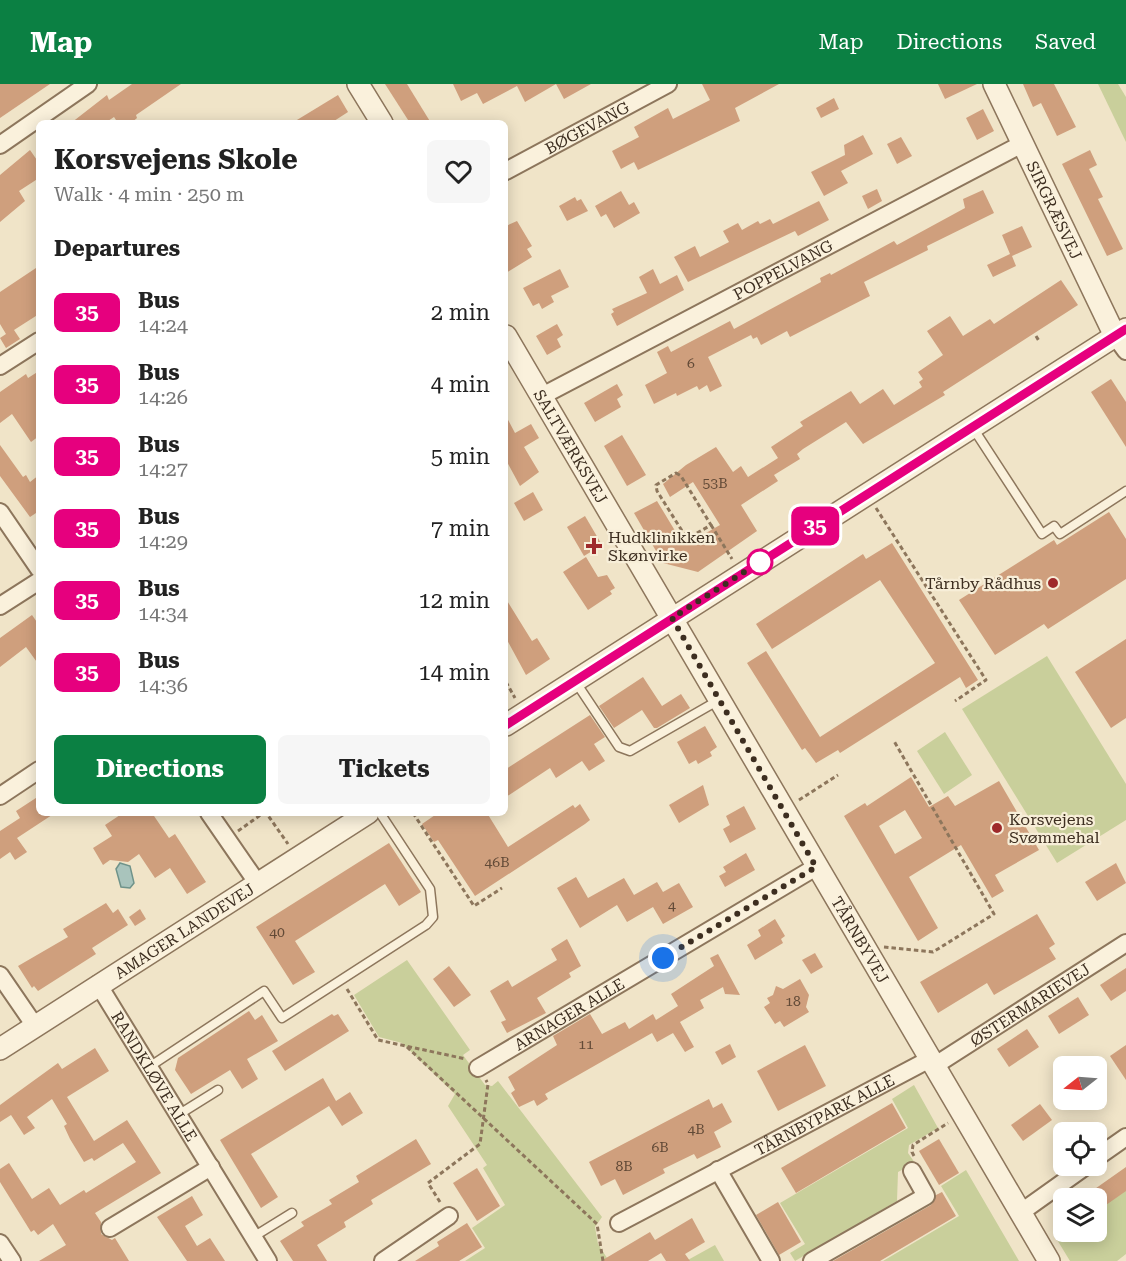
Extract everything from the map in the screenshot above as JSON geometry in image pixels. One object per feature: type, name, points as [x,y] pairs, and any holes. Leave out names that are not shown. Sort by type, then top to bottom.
[{"type":"street","points":[[37,120],[88,84]]},
{"type":"street","points":[[358,84],[378,120]]},
{"type":"street","name":"BØGEVANG","points":[[508,170],[668,84]]},
{"type":"street","name":"SIRGRÆSVEJ","points":[[994,84],[1022,144],[1122,338]]},
{"type":"street","points":[[0,146],[36,121]]},
{"type":"street","name":"POPPELVANG","points":[[542,396],[1022,144]]},
{"type":"street","points":[[508,724],[973,427],[1122,338]]},
{"type":"street","name":"SALTVÆRKSVEJ","points":[[508,339],[672,618]]},
{"type":"street","points":[[0,366],[36,342]]},
{"type":"street","points":[[0,513],[36,565]]},
{"type":"street","points":[[0,606],[36,583]]},
{"type":"street","name":"TÅRNBYVEJ","points":[[672,618],[1048,1261]]},
{"type":"street","points":[[0,796],[36,772]]},
{"type":"street","points":[[211,816],[258,884]]},
{"type":"street","name":"AMAGER LANDEVEJ","points":[[0,1049],[98,984],[363,816]]},
{"type":"street","name":"ARNAGER ALLE","points":[[478,1068],[816,867]]},
{"type":"street","name":"ØSTERMARIEVEJ","points":[[932,1062],[1126,943]]},
{"type":"street","points":[[0,975],[35,1026]]},
{"type":"street","name":"RANDKLØVE ALLE","points":[[98,984],[268,1261]]},
{"type":"street","name":"TÅRNBYPARK ALLE","points":[[619,1223],[718,1170],[932,1062]]},
{"type":"street","points":[[1107,1150],[1126,1137]]},
{"type":"street","points":[[110,1228],[211,1167]]},
{"type":"street","points":[[718,1170],[771,1261]]},
{"type":"street","points":[[812,1261],[926,1196],[912,1171]]},
{"type":"street","points":[[1020,1213],[1072,1176]]},
{"type":"street","points":[[383,1261],[449,1216]]},
{"type":"street","points":[[0,1243],[12,1261]]},
{"type":"lane","points":[[973,427],[1042,534],[1054,526],[1060,534],[1126,491]]},
{"type":"lane","points":[[574,681],[619,747],[630,751],[719,700]]},
{"type":"lane","points":[[149,1066],[264,992],[282,1018],[404,940],[433,917],[430,889],[382,816]]},
{"type":"lane","points":[[178,1115],[218,1090]]},
{"type":"lane","points":[[253,1238],[292,1213]]},
{"type":"path","points":[[1036,336],[1039,341]]},
{"type":"path","points":[[711,525],[692,537],[684,534],[656,485],[676,473],[681,476],[742,574]]},
{"type":"path","points":[[867,494],[986,680],[955,701]]},
{"type":"path","points":[[882,947],[933,952],[994,914],[894,741]]},
{"type":"path","points":[[783,811],[838,774]]},
{"type":"path","points":[[227,839],[259,816]]},
{"type":"path","points":[[268,816],[278,831]]},
{"type":"path","points":[[415,816],[474,906],[502,888]]},
{"type":"path","points":[[341,979],[378,1040],[467,1059],[478,1068],[488,1084],[480,1144],[428,1183],[449,1216]]},
{"type":"path","points":[[406,1046],[597,1224],[603,1261]]},
{"type":"path","points":[[912,1171],[920,1166],[912,1152],[913,1145],[963,1114]]},
{"type":"green space","points":[[1098,84],[1118,84],[1126,97],[1126,142]]},
{"type":"green space","points":[[1047,656],[1126,784],[1126,820],[1057,863],[962,709]]},
{"type":"green space","points":[[945,732],[972,775],[944,794],[917,751]]},
{"type":"green space","points":[[407,960],[470,1050],[463,1055],[485,1085],[492,1086],[498,1081],[602,1217],[595,1227],[598,1244],[609,1261],[465,1261],[485,1248],[472,1228],[505,1205],[483,1168],[487,1165],[448,1106],[455,1094],[402,1043],[379,1037],[354,995]]},
{"type":"green space","points":[[914,1085],[938,1128],[909,1145],[908,1153],[915,1163],[898,1172],[897,1201],[795,1261],[790,1253],[805,1244],[780,1203],[908,1128],[892,1099]]},
{"type":"green space","points":[[966,1170],[1019,1261],[883,1261],[959,1216],[941,1186]]},
{"type":"green space","points":[[1126,1189],[1126,1254],[1117,1261],[1070,1261],[1058,1242],[1107,1242],[1107,1203]]},
{"type":"green space","points":[[715,1245],[724,1261],[686,1261]]},
{"type":"water","points":[[120,863],[130,866],[134,883],[130,888],[121,887],[116,869]]},
{"type":"building","points":[[0,84],[50,84],[0,118]]},
{"type":"building","points":[[132,84],[181,84],[136,115],[135,120],[116,120],[114,117],[110,120],[75,120],[107,95],[109,100]]},
{"type":"building","points":[[385,84],[407,84],[429,120],[408,120]]},
{"type":"building","points":[[453,84],[556,84],[525,102],[517,86],[483,104],[477,93],[461,101]]},
{"type":"building","points":[[556,84],[591,84],[564,99]]},
{"type":"building","points":[[702,84],[779,84],[735,108],[740,121],[638,170],[634,162],[621,169],[612,151],[639,137],[634,127],[668,108],[673,119],[710,100]]},
{"type":"building","points":[[938,84],[977,84],[945,99]]},
{"type":"building","points":[[1023,84],[1054,84],[1076,127],[1057,136],[1041,103],[1033,107]]},
{"type":"building","points":[[338,95],[348,112],[336,120],[297,120]]},
{"type":"building","points":[[834,98],[839,109],[821,118],[816,108]]},
{"type":"building","points":[[983,109],[994,131],[977,140],[966,118]]},
{"type":"building","points":[[863,135],[873,154],[841,171],[848,183],[824,196],[811,172],[845,155],[844,145]]},
{"type":"building","points":[[901,137],[912,156],[897,164],[887,144]]},
{"type":"building","points":[[30,150],[36,159],[36,180],[19,191],[25,201],[0,222],[0,175]]},
{"type":"building","points":[[1090,150],[1097,165],[1089,169],[1103,197],[1098,199],[1123,249],[1107,256],[1062,164]]},
{"type":"building","points":[[877,189],[882,201],[868,209],[862,196]]},
{"type":"building","points":[[983,190],[994,213],[927,246],[928,250],[864,282],[870,296],[790,337],[787,331],[761,345],[757,337],[753,339],[751,335],[708,357],[722,386],[710,392],[707,385],[699,390],[697,386],[654,404],[645,385],[667,373],[657,352],[668,346],[671,352],[730,321],[734,329],[821,282],[820,278],[830,273],[831,275],[894,241],[897,245],[965,208],[963,199]]},
{"type":"building","points":[[621,191],[629,205],[634,202],[640,213],[614,228],[606,214],[601,217],[595,206]]},
{"type":"building","points":[[575,197],[577,201],[581,199],[588,211],[567,221],[559,206]]},
{"type":"building","points":[[819,201],[829,220],[798,236],[795,231],[688,282],[674,257],[695,246],[700,257],[729,242],[723,231],[738,223],[742,230],[758,221],[760,224],[770,219],[773,224]]},
{"type":"building","points":[[517,221],[532,246],[527,249],[532,257],[508,272],[508,225]]},
{"type":"building","points":[[1022,226],[1032,247],[1012,256],[1016,266],[993,277],[987,265],[1010,254],[1002,235]]},
{"type":"building","points":[[36,268],[36,316],[14,330],[20,339],[6,348],[0,338],[6,334],[0,324],[0,292]]},
{"type":"building","points":[[560,269],[569,287],[551,296],[554,302],[542,309],[539,303],[533,306],[523,288]]},
{"type":"building","points":[[653,269],[660,284],[677,275],[684,290],[617,326],[611,314],[614,312],[612,309],[647,293],[639,277]]},
{"type":"building","points":[[1061,280],[1078,305],[943,392],[945,395],[863,444],[846,422],[803,449],[797,454],[800,459],[774,475],[778,481],[741,505],[757,531],[698,572],[663,563],[634,513],[657,501],[680,539],[692,541],[720,525],[693,482],[670,497],[663,484],[686,465],[716,447],[733,472],[741,466],[748,477],[778,458],[771,447],[803,426],[800,422],[851,391],[860,404],[883,389],[894,405],[922,387],[919,382],[923,379],[918,372],[943,355],[927,331],[950,316],[963,336],[990,319],[994,324]]},
{"type":"building","points":[[557,324],[563,335],[557,339],[561,347],[547,355],[536,336]]},
{"type":"building","points":[[36,373],[36,438],[31,442],[12,414],[0,423],[0,392],[26,374],[28,378]]},
{"type":"building","points":[[1111,379],[1126,402],[1126,447],[1091,392]]},
{"type":"building","points":[[617,384],[623,395],[617,399],[621,407],[595,422],[584,403]]},
{"type":"building","points":[[508,420],[515,433],[531,424],[539,438],[524,447],[539,472],[520,486],[508,464]]},
{"type":"building","points":[[622,435],[646,475],[627,486],[604,446]]},
{"type":"building","points":[[0,445],[23,477],[26,475],[30,482],[36,477],[36,513],[30,517],[0,476]]},
{"type":"building","points":[[533,492],[543,510],[524,521],[514,503]]},
{"type":"building","name":"Tårnby Rådhus","points":[[1109,512],[1126,539],[1126,579],[1048,629],[1044,624],[995,655],[959,600],[1054,540],[1057,545]]},
{"type":"building","points":[[585,516],[602,545],[584,556],[567,527]]},
{"type":"building","points":[[892,543],[978,680],[966,688],[960,677],[840,753],[838,750],[816,763],[805,748],[802,750],[747,663],[766,651],[820,737],[935,663],[880,580],[772,649],[756,624],[863,554],[866,559]]},
{"type":"building","points":[[586,557],[598,577],[607,575],[615,588],[610,591],[612,594],[588,610],[563,572]]},
{"type":"building","points":[[508,602],[532,641],[537,638],[550,659],[526,675],[508,642]]},
{"type":"building","points":[[32,615],[36,621],[36,661],[26,647],[0,667],[0,638]]},
{"type":"building","points":[[1126,639],[1126,718],[1111,728],[1075,672]]},
{"type":"building","points":[[643,677],[662,706],[681,694],[690,708],[657,728],[654,728],[642,710],[614,728],[599,706]]},
{"type":"building","points":[[590,715],[605,737],[594,744],[605,761],[589,771],[582,761],[556,778],[550,768],[508,796],[508,768]]},
{"type":"building","points":[[705,726],[717,747],[710,752],[712,756],[698,764],[696,760],[689,764],[677,742]]},
{"type":"building","points":[[911,777],[929,807],[948,796],[955,806],[999,781],[1039,850],[995,875],[1004,891],[992,898],[961,845],[909,877],[938,928],[918,941],[844,816],[865,803],[867,806]],"holes":[[[905,810],[922,838],[895,854],[879,826]]]},
{"type":"building","points":[[703,785],[709,805],[679,823],[669,805]]},
{"type":"building","points":[[36,798],[36,816],[50,816],[17,838],[27,852],[15,860],[10,852],[0,859],[0,831],[20,818],[16,811]]},
{"type":"building","points":[[580,804],[590,820],[475,896],[438,840],[434,842],[422,824],[434,816],[489,816],[508,847],[573,805],[575,808]]},
{"type":"building","points":[[744,806],[756,829],[730,843],[723,829],[730,825],[726,816]]},
{"type":"building","points":[[118,816],[154,816],[169,838],[175,834],[206,882],[187,894],[170,868],[155,878],[139,854],[128,862],[110,860],[103,865],[93,848],[112,836],[105,825]]},
{"type":"building","points":[[389,843],[421,892],[399,906],[385,884],[295,941],[315,972],[293,985],[256,927]]},
{"type":"building","points":[[746,853],[755,870],[725,887],[719,876],[726,872],[723,867]]},
{"type":"building","points":[[1116,863],[1126,883],[1097,901],[1085,882]]},
{"type":"building","points":[[576,877],[588,898],[624,878],[634,895],[657,882],[663,892],[679,883],[693,907],[663,924],[653,907],[627,922],[617,905],[580,928],[557,888]]},
{"type":"building","points":[[106,903],[113,913],[118,909],[128,925],[92,948],[96,954],[38,991],[34,986],[32,988],[18,966],[68,937],[63,929]]},
{"type":"building","points":[[140,909],[146,919],[135,926],[129,917]]},
{"type":"building","points":[[1037,914],[1055,944],[1049,948],[1056,959],[994,995],[987,983],[938,1013],[920,982]]},
{"type":"building","points":[[775,919],[785,936],[781,939],[783,943],[755,960],[747,945],[761,936],[758,930]]},
{"type":"building","points":[[567,939],[581,966],[569,973],[571,977],[537,998],[546,1013],[507,1033],[501,1022],[506,1020],[490,991],[508,980],[512,987],[557,960],[551,949]]},
{"type":"building","points":[[815,953],[823,967],[811,974],[802,960]]},
{"type":"building","points":[[718,954],[740,995],[725,994],[723,987],[700,1000],[704,1008],[680,1022],[694,1047],[685,1052],[673,1033],[657,1042],[652,1033],[545,1094],[548,1099],[537,1106],[534,1100],[519,1107],[511,1093],[515,1090],[508,1077],[557,1045],[553,1036],[590,1014],[602,1034],[625,1022],[629,1029],[653,1014],[656,1020],[678,1006],[671,994],[714,966],[710,958]]},
{"type":"building","points":[[449,966],[471,995],[454,1007],[433,979]]},
{"type":"building","points":[[1126,968],[1126,991],[1111,1001],[1100,985]]},
{"type":"building","points":[[800,979],[809,995],[806,1007],[809,1012],[784,1027],[780,1021],[775,1024],[764,1007],[770,1003],[767,998],[773,995],[776,986],[783,989]]},
{"type":"building","points":[[1078,997],[1089,1015],[1059,1034],[1048,1016]]},
{"type":"building","points":[[249,1011],[255,1020],[262,1015],[278,1041],[247,1059],[258,1079],[242,1089],[230,1070],[191,1094],[175,1070],[178,1058]]},
{"type":"building","points":[[332,1014],[334,1016],[338,1014],[349,1031],[285,1071],[272,1051]]},
{"type":"building","points":[[1027,1029],[1039,1047],[1009,1067],[997,1049]]},
{"type":"building","points":[[730,1044],[736,1057],[722,1065],[715,1052]]},
{"type":"building","points":[[805,1045],[826,1086],[778,1111],[757,1071]]},
{"type":"building","points":[[1126,1045],[1126,1080],[1110,1056]]},
{"type":"building","points":[[95,1048],[109,1071],[67,1097],[94,1141],[127,1120],[161,1173],[95,1213],[101,1222],[101,1234],[112,1240],[115,1238],[129,1261],[39,1261],[66,1245],[53,1224],[38,1235],[34,1230],[31,1232],[0,1182],[0,1169],[9,1163],[32,1199],[49,1188],[60,1205],[84,1190],[86,1193],[136,1162],[123,1143],[94,1161],[92,1158],[84,1162],[70,1139],[64,1126],[67,1124],[52,1099],[27,1117],[35,1128],[24,1135],[11,1115],[0,1122],[0,1105],[58,1063],[62,1069]]},
{"type":"building","points":[[323,1078],[336,1101],[350,1092],[363,1113],[342,1126],[329,1106],[251,1154],[278,1197],[261,1208],[220,1140]]},
{"type":"building","points":[[709,1099],[713,1108],[722,1103],[732,1122],[714,1132],[721,1147],[697,1159],[694,1154],[663,1169],[665,1173],[623,1195],[615,1179],[601,1186],[589,1162]]},
{"type":"building","points":[[892,1103],[906,1128],[796,1193],[781,1168]]},
{"type":"building","points":[[1040,1104],[1052,1120],[1023,1141],[1011,1125]]},
{"type":"building","points":[[416,1139],[431,1164],[371,1200],[373,1204],[344,1222],[346,1227],[317,1245],[327,1261],[293,1261],[280,1241],[304,1226],[301,1222],[332,1204],[329,1200],[359,1182],[356,1176]]},
{"type":"building","points":[[939,1139],[959,1173],[939,1185],[919,1151]]},
{"type":"building","points":[[1126,1167],[1126,1191],[1107,1204],[1107,1188],[1096,1188]]},
{"type":"building","points":[[477,1168],[500,1206],[477,1221],[453,1183]]},
{"type":"building","points":[[942,1192],[956,1216],[880,1261],[833,1261],[931,1205],[936,1195]]},
{"type":"building","points":[[192,1196],[203,1215],[185,1226],[197,1246],[210,1238],[225,1261],[187,1261],[157,1217]]},
{"type":"building","points":[[778,1202],[801,1242],[779,1255],[756,1215]]},
{"type":"building","points":[[692,1218],[705,1242],[685,1254],[690,1261],[666,1261],[661,1253],[648,1261],[601,1261],[650,1232],[655,1240]]},
{"type":"building","points":[[467,1223],[482,1247],[459,1261],[415,1261],[439,1246],[437,1242]]},
{"type":"bus line","name":"35","points":[[508,724],[1126,329]]},
{"type":"place","name":"Hudklinikken Skønvirke","points":[[594,546]]},
{"type":"place","name":"Tårnby Rådhus","points":[[1053,583]]},
{"type":"place","name":"Korsvejens Svømmehal","points":[[997,828]]},
{"type":"route","points":[[663,958],[816,867],[672,618],[760,562]]}]
